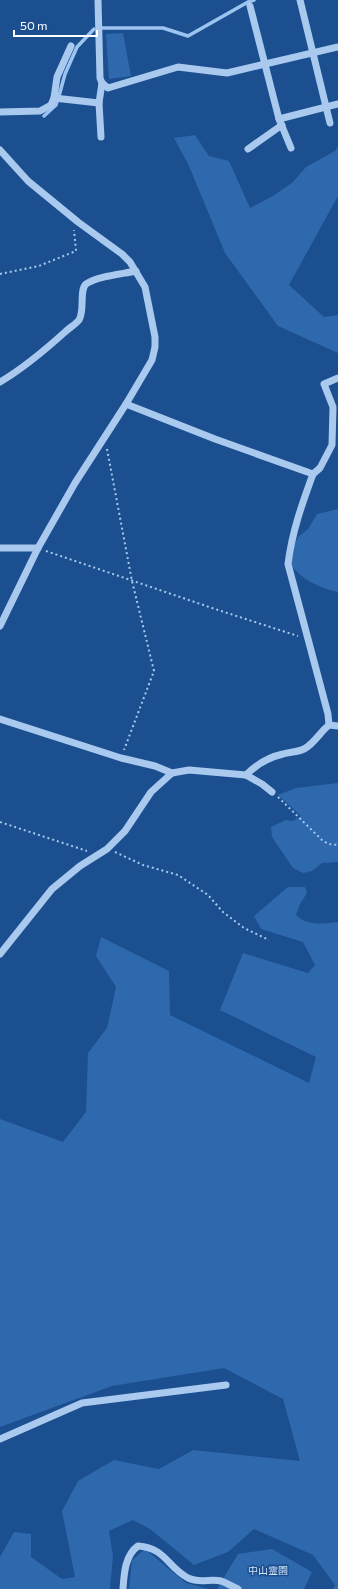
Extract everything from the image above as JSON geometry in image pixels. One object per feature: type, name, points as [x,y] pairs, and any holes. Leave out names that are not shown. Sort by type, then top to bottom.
[{"type":"street","points":[[98,0],[100,78],[102,83],[99,103],[101,137]]},
{"type":"street","points":[[300,0],[330,123]]},
{"type":"street","points":[[250,6],[280,122],[291,148]]},
{"type":"street","points":[[0,112],[40,111],[51,105],[54,98],[57,77],[71,46]]},
{"type":"street","points":[[102,83],[108,88],[178,67],[227,73],[338,47]]},
{"type":"street","points":[[54,98],[99,103]]},
{"type":"street","points":[[248,149],[280,122],[338,104]]},
{"type":"street","points":[[0,150],[28,181],[78,222],[122,254],[130,262],[144,287],[155,337],[155,347],[152,360],[126,404],[75,483],[38,548],[0,626]]},
{"type":"street","points":[[0,382],[13,375],[79,320],[82,310],[84,287],[87,284],[108,277],[136,271]]},
{"type":"street","points":[[329,725],[328,714],[288,564],[297,519],[313,474],[320,468],[332,445],[333,407],[324,384],[338,378]]},
{"type":"street","points":[[126,404],[215,439],[313,474]]},
{"type":"street","points":[[0,548],[38,548]]},
{"type":"street","points":[[0,719],[121,758],[155,766],[172,773]]},
{"type":"street","points":[[246,776],[252,769],[267,760],[282,754],[303,750],[311,744],[329,725],[338,726]]},
{"type":"street","points":[[0,954],[52,889],[80,866],[107,849],[125,831],[151,792],[172,773],[189,770],[246,776],[262,784],[272,792]]},
{"type":"street","points":[[0,1439],[82,1402],[226,1385]]},
{"type":"street","points":[[123,1589],[126,1565],[134,1549],[138,1546],[152,1548],[160,1553],[178,1571],[197,1582],[220,1581],[238,1589]]},
{"type":"path","points":[[0,274],[39,266],[76,251],[73,232],[78,222]]},
{"type":"path","points":[[105,436],[132,581],[154,671],[121,758]]},
{"type":"path","points":[[38,548],[307,639]]},
{"type":"path","points":[[272,792],[322,840],[328,844],[338,845]]},
{"type":"path","points":[[0,822],[98,855]]},
{"type":"path","points":[[107,849],[143,865],[178,875],[208,895],[223,912],[244,928],[270,940]]},
{"type":"green space","points":[[123,33],[131,76],[109,79],[106,34]]},
{"type":"green space","points":[[195,135],[209,156],[229,161],[250,208],[273,196],[293,182],[306,167],[335,151],[338,147],[338,196],[289,285],[324,317],[338,315],[338,353],[278,326],[225,253],[189,166],[174,138]]},
{"type":"green space","points":[[338,509],[338,592],[324,588],[305,579],[290,564],[293,547],[298,537],[308,529],[317,514]]},
{"type":"green space","points":[[338,783],[338,862],[322,863],[312,871],[303,873],[293,868],[272,837],[271,827],[286,820],[293,821],[301,816],[278,795],[296,788]]},
{"type":"green space","points":[[288,887],[305,887],[307,893],[300,904],[296,915],[301,919],[310,923],[338,922],[338,1589],[333,1589],[335,1585],[313,1555],[254,1529],[228,1552],[194,1565],[150,1529],[133,1520],[109,1531],[113,1556],[110,1589],[0,1589],[0,1557],[14,1532],[31,1534],[31,1557],[62,1579],[75,1577],[62,1511],[78,1481],[114,1460],[159,1469],[193,1450],[300,1461],[283,1399],[224,1368],[112,1386],[0,1427],[0,1119],[63,1142],[86,1112],[88,1053],[107,1028],[116,987],[96,956],[101,937],[169,971],[170,1015],[309,1083],[316,1057],[220,1010],[243,953],[308,973],[315,965],[303,942],[261,929],[254,916]]},
{"type":"green space","points":[[145,1549],[186,1583],[209,1589],[129,1589],[132,1560]]},
{"type":"green space","name":"中山霊園","points":[[272,1549],[312,1572],[304,1589],[217,1589],[238,1554]]},
{"type":"waterway","points":[[102,28],[163,28],[188,36],[254,0]]},
{"type":"waterway","points":[[59,96],[65,74],[77,47],[94,29]]},
{"type":"waterway","points":[[44,116],[56,105],[58,99]]}]
